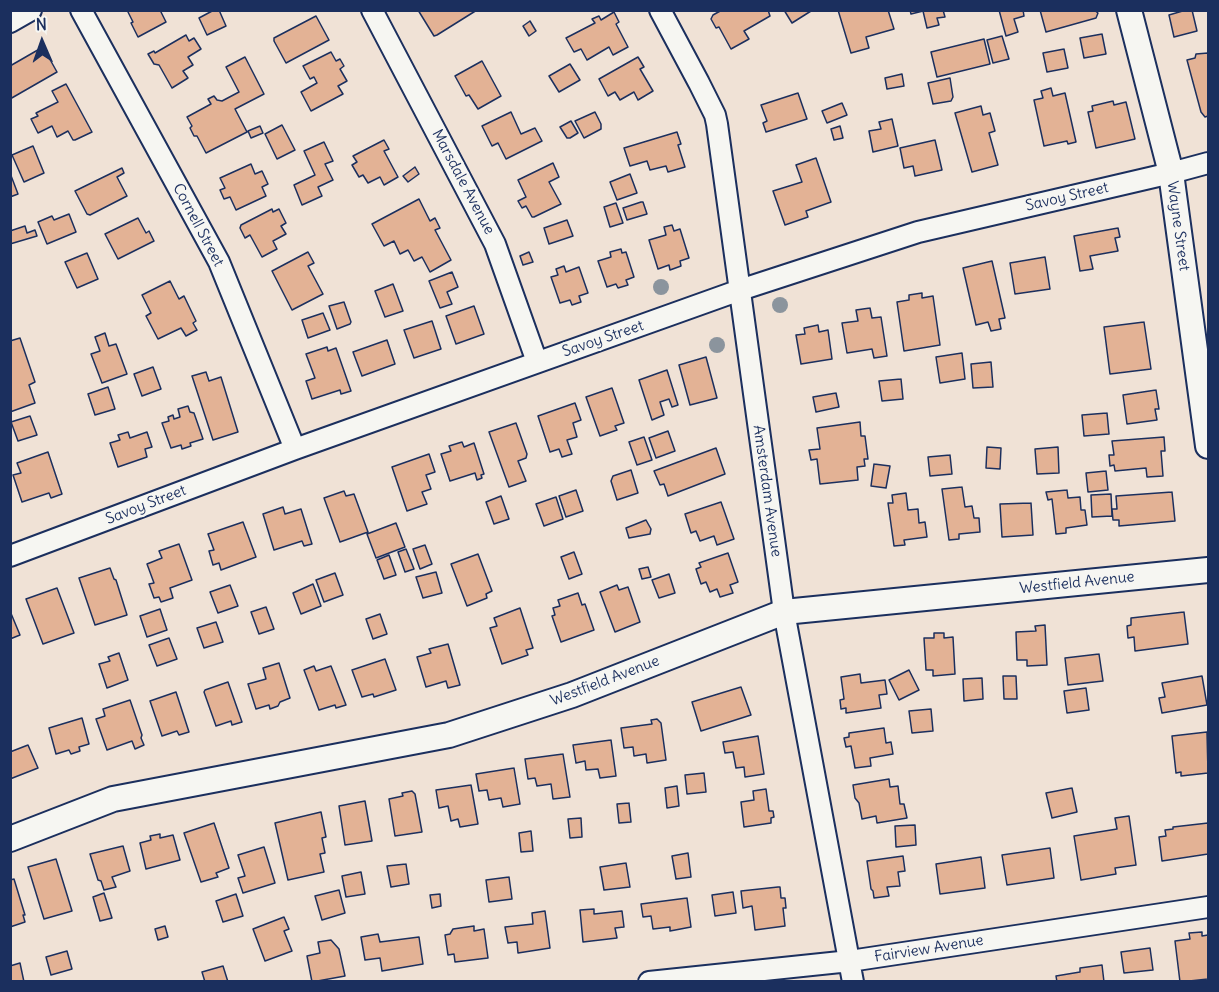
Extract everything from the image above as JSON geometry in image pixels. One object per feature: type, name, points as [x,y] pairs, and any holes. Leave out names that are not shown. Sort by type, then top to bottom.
[{"type":"street","points":[[10,22],[31,10]]},
{"type":"street","name":"Cornell Street","points":[[81,10],[219,262],[295,448]]},
{"type":"street","name":"Marsdale Avenue","points":[[372,10],[495,244],[537,362]]},
{"type":"street","name":"Amsterdam Avenue","points":[[660,10],[715,115],[719,134],[784,612],[853,981]]},
{"type":"street","name":"Wayne Street","points":[[1129,10],[1171,173],[1209,446]]},
{"type":"street","name":"Savoy Street","points":[[10,556],[295,448],[740,290],[918,232],[1209,163]]},
{"type":"street","name":"Westfield Avenue","points":[[10,839],[112,799],[449,735],[572,695],[784,612],[1209,570]]},
{"type":"street","name":"Fairview Avenue","points":[[649,981],[850,961],[1209,907]]},
{"type":"building","points":[[127,10],[160,10],[166,22],[138,37]]},
{"type":"building","points":[[214,10],[219,10],[226,26],[207,35],[199,18]]},
{"type":"building","points":[[418,10],[477,10],[434,36]]},
{"type":"building","points":[[722,10],[768,10],[770,16],[744,31],[749,39],[731,49],[719,27],[716,28],[711,19],[713,15]]},
{"type":"building","points":[[784,10],[811,10],[811,11],[792,23]]},
{"type":"building","points":[[838,10],[888,10],[894,29],[866,37],[869,48],[851,53]]},
{"type":"building","points":[[910,10],[943,10],[945,17],[937,18],[939,25],[927,28],[923,11],[911,14]]},
{"type":"building","points":[[999,10],[1023,10],[1024,16],[1014,19],[1018,32],[1006,36]]},
{"type":"building","points":[[1040,10],[1094,10],[1098,13],[1096,18],[1046,32]]},
{"type":"building","points":[[1192,10],[1197,31],[1174,37],[1169,15]]},
{"type":"building","points":[[614,12],[619,22],[616,24],[628,47],[613,55],[609,47],[587,60],[581,49],[574,52],[566,38],[595,23],[592,19],[599,16],[601,20]]},
{"type":"building","points":[[316,16],[329,40],[286,63],[274,38]]},
{"type":"building","points":[[530,21],[536,31],[529,36],[523,26]]},
{"type":"building","points":[[1102,34],[1106,54],[1084,58],[1080,38]]},
{"type":"building","points":[[186,35],[189,41],[194,38],[201,49],[188,57],[193,65],[183,71],[188,78],[172,88],[159,65],[154,64],[148,54],[154,51],[155,53]]},
{"type":"building","points":[[1002,36],[1009,59],[993,63],[987,40]]},
{"type":"building","points":[[984,39],[990,64],[937,77],[931,52]]},
{"type":"building","points":[[43,47],[57,72],[10,99],[10,66]]},
{"type":"building","points":[[1064,49],[1068,68],[1047,72],[1043,53]]},
{"type":"building","points":[[331,52],[336,61],[340,59],[344,66],[340,69],[347,81],[338,86],[343,94],[311,111],[301,92],[317,83],[314,77],[310,79],[303,66]]},
{"type":"building","points":[[1208,53],[1208,116],[1205,117],[1201,112],[1187,60],[1195,58],[1196,54]]},
{"type":"building","points":[[245,57],[264,94],[235,109],[247,132],[206,153],[197,136],[194,136],[187,117],[211,104],[208,99],[214,96],[217,100],[222,101],[239,92],[226,67]]},
{"type":"building","points":[[638,57],[644,67],[640,69],[653,91],[638,100],[634,92],[620,100],[615,92],[608,96],[599,79]]},
{"type":"building","points":[[482,61],[501,96],[478,109],[469,95],[466,96],[455,76]]},
{"type":"building","points":[[570,64],[580,80],[559,92],[549,76]]},
{"type":"building","points":[[902,74],[904,86],[887,89],[885,78]]},
{"type":"building","points":[[950,78],[953,97],[951,101],[933,104],[928,83]]},
{"type":"building","points":[[66,84],[92,132],[75,140],[68,131],[57,137],[52,126],[38,133],[31,119],[38,116],[36,113],[58,102],[52,91]]},
{"type":"building","points":[[1051,88],[1053,96],[1065,93],[1076,142],[1068,144],[1067,141],[1044,146],[1034,100],[1043,98],[1041,91]]},
{"type":"building","points":[[798,93],[807,119],[766,132],[763,123],[767,121],[761,105]]},
{"type":"building","points":[[1113,101],[1114,105],[1126,102],[1135,139],[1096,148],[1088,112],[1093,111],[1092,106]]},
{"type":"building","points":[[842,103],[847,115],[827,123],[822,111]]},
{"type":"building","points":[[981,106],[983,115],[990,113],[995,131],[989,133],[998,165],[972,172],[955,113]]},
{"type":"building","points":[[511,112],[521,134],[535,128],[542,141],[506,159],[498,143],[492,146],[482,126]]},
{"type":"building","points":[[595,112],[601,129],[584,138],[575,121]]},
{"type":"building","points":[[892,119],[898,146],[873,152],[869,131],[881,129],[879,122]]},
{"type":"building","points":[[571,121],[578,133],[567,138],[560,127]]},
{"type":"building","points":[[282,125],[295,150],[277,159],[265,134]]},
{"type":"building","points":[[260,126],[263,133],[251,138],[248,131]]},
{"type":"building","points":[[840,126],[843,138],[834,140],[831,129]]},
{"type":"building","points":[[677,132],[681,144],[678,145],[685,167],[668,172],[666,166],[650,170],[647,161],[630,166],[624,148]]},
{"type":"building","points":[[384,140],[389,149],[384,151],[398,177],[384,185],[380,177],[368,183],[363,175],[359,177],[352,165],[357,162],[353,156]]},
{"type":"building","points":[[935,140],[942,170],[915,176],[913,166],[904,168],[900,148]]},
{"type":"building","points":[[324,142],[333,161],[325,164],[333,180],[318,187],[322,196],[302,205],[294,185],[315,175],[304,151]]},
{"type":"building","points":[[33,146],[44,173],[24,182],[12,155]]},
{"type":"building","points":[[816,158],[831,202],[806,211],[808,217],[785,225],[773,191],[802,182],[796,165]]},
{"type":"building","points":[[553,163],[559,177],[549,182],[561,204],[532,217],[526,206],[522,208],[518,201],[526,197],[518,180]]},
{"type":"building","points":[[251,164],[255,174],[262,171],[268,184],[262,187],[266,196],[236,210],[230,197],[224,199],[220,190],[225,188],[220,178]]},
{"type":"building","points":[[415,167],[419,174],[408,182],[403,176]]},
{"type":"building","points":[[122,168],[124,173],[117,177],[127,196],[90,215],[87,214],[75,191]]},
{"type":"building","points":[[10,173],[18,194],[10,197]]},
{"type":"building","points":[[630,174],[637,193],[617,200],[610,182]]},
{"type":"building","points":[[419,199],[430,221],[435,218],[440,228],[435,230],[451,260],[430,272],[422,257],[414,261],[408,250],[400,254],[394,241],[384,246],[372,224]]},
{"type":"building","points":[[641,202],[647,214],[627,220],[623,208]]},
{"type":"building","points":[[616,203],[623,223],[610,227],[604,207]]},
{"type":"building","points":[[272,209],[273,212],[279,209],[286,223],[281,226],[286,234],[273,241],[277,249],[262,257],[250,235],[245,238],[240,228],[241,225]]},
{"type":"building","points":[[69,214],[76,232],[47,244],[38,222],[52,216],[54,220]]},
{"type":"building","points":[[138,218],[146,233],[149,231],[154,241],[118,259],[105,234]]},
{"type":"building","points":[[567,220],[573,236],[549,244],[544,228]]},
{"type":"building","points":[[672,225],[674,231],[680,229],[689,258],[680,261],[681,266],[670,270],[669,265],[658,269],[649,240],[666,235],[664,227]]},
{"type":"building","points":[[25,226],[27,233],[35,230],[37,236],[10,244],[10,231]]},
{"type":"building","points":[[1118,228],[1120,237],[1115,238],[1118,251],[1090,256],[1093,269],[1080,271],[1074,236]]},
{"type":"building","points":[[621,249],[622,253],[626,252],[634,277],[626,280],[628,285],[618,288],[616,284],[607,287],[598,261],[611,257],[610,252]]},
{"type":"building","points":[[308,252],[314,263],[308,266],[323,294],[292,310],[272,271]]},
{"type":"building","points":[[529,252],[533,262],[523,265],[520,256]]},
{"type":"building","points":[[87,253],[98,279],[77,288],[65,262]]},
{"type":"building","points":[[1045,257],[1050,289],[1015,294],[1010,263]]},
{"type":"building","points":[[992,261],[1005,318],[999,319],[1001,329],[991,331],[988,322],[976,325],[963,268]]},
{"type":"building","points":[[564,266],[566,272],[579,267],[588,293],[579,296],[581,302],[572,305],[570,300],[560,303],[551,277],[558,275],[556,269]]},
{"type":"building","points":[[452,272],[458,287],[447,292],[452,304],[440,308],[429,281]]},
{"type":"building","points":[[170,281],[179,299],[184,296],[196,321],[193,323],[197,330],[186,336],[181,328],[158,339],[146,316],[151,313],[142,295]]},
{"type":"building","points":[[393,284],[403,311],[385,317],[375,291]]},
{"type":"building","points":[[922,293],[922,298],[933,296],[940,345],[904,351],[897,302],[909,300],[909,295]]},
{"type":"building","points":[[344,302],[351,322],[337,329],[329,306]]},
{"type":"building","points":[[474,306],[484,334],[456,344],[446,316]]},
{"type":"building","points":[[870,308],[872,318],[881,317],[887,356],[874,358],[872,349],[847,353],[842,323],[858,321],[856,310]]},
{"type":"building","points":[[323,313],[330,330],[308,338],[302,320]]},
{"type":"building","points":[[432,321],[441,349],[414,358],[404,330]]},
{"type":"building","points":[[1144,322],[1151,369],[1110,374],[1104,327]]},
{"type":"building","points":[[818,325],[819,332],[828,330],[832,359],[801,364],[796,335],[805,334],[804,328]]},
{"type":"building","points":[[105,333],[109,346],[116,344],[127,374],[102,383],[91,354],[100,351],[95,337]]},
{"type":"building","points":[[20,338],[35,382],[29,385],[35,403],[10,412],[10,341]]},
{"type":"building","points":[[387,340],[395,364],[362,376],[353,352]]},
{"type":"building","points":[[327,347],[328,351],[336,348],[351,391],[341,394],[340,390],[312,399],[306,381],[315,378],[306,354]]},
{"type":"building","points":[[962,353],[965,379],[940,383],[936,357]]},
{"type":"building","points":[[706,357],[717,398],[690,405],[679,365]]},
{"type":"building","points":[[991,362],[993,387],[973,388],[971,364]]},
{"type":"building","points":[[153,367],[161,389],[142,396],[134,374]]},
{"type":"building","points":[[667,370],[678,405],[672,407],[669,399],[660,402],[664,415],[652,420],[639,380]]},
{"type":"building","points":[[206,372],[209,381],[221,377],[238,432],[213,440],[192,376]]},
{"type":"building","points":[[901,379],[903,399],[882,401],[879,381]]},
{"type":"building","points":[[108,387],[115,409],[95,415],[88,394]]},
{"type":"building","points":[[612,388],[624,423],[615,426],[617,430],[600,436],[586,397]]},
{"type":"building","points":[[1156,390],[1159,409],[1155,409],[1157,420],[1127,424],[1123,395]]},
{"type":"building","points":[[836,393],[839,407],[816,412],[813,397]]},
{"type":"building","points":[[575,403],[581,420],[573,423],[577,437],[567,440],[572,454],[562,457],[559,449],[550,452],[538,416]]},
{"type":"building","points":[[188,406],[190,412],[194,413],[203,439],[190,443],[191,446],[182,449],[181,445],[171,448],[162,423],[169,421],[168,417],[173,415],[174,419],[180,417],[178,409]]},
{"type":"building","points":[[1107,413],[1109,434],[1084,436],[1082,415]]},
{"type":"building","points":[[30,416],[37,435],[18,441],[11,422]]},
{"type":"building","points":[[860,422],[861,436],[865,436],[868,459],[864,459],[865,466],[857,467],[858,480],[820,484],[817,459],[811,460],[809,450],[820,449],[817,428]]},
{"type":"building","points":[[516,423],[527,454],[526,458],[518,461],[526,481],[509,487],[489,432]]},
{"type":"building","points":[[668,431],[675,451],[656,458],[649,438]]},
{"type":"building","points":[[128,432],[130,438],[147,432],[152,447],[145,449],[147,457],[118,467],[110,443],[120,440],[118,435]]},
{"type":"building","points":[[644,437],[652,460],[637,465],[629,442]]},
{"type":"building","points":[[1164,437],[1165,451],[1161,451],[1163,476],[1147,477],[1146,468],[1115,471],[1114,465],[1110,466],[1109,455],[1114,455],[1112,441]]},
{"type":"building","points":[[462,442],[464,447],[474,443],[484,474],[481,475],[482,478],[477,480],[475,473],[450,481],[441,454],[451,451],[449,446]]},
{"type":"building","points":[[987,447],[1001,448],[1000,469],[986,468]]},
{"type":"building","points":[[1058,447],[1059,473],[1037,474],[1035,449]]},
{"type":"building","points":[[716,448],[725,474],[668,496],[664,484],[660,485],[654,471]]},
{"type":"building","points":[[48,452],[62,494],[51,498],[49,493],[22,502],[13,475],[21,473],[17,463]]},
{"type":"building","points":[[429,454],[435,472],[426,475],[431,489],[422,492],[427,504],[407,511],[392,467]]},
{"type":"building","points":[[950,455],[952,474],[930,476],[928,457]]},
{"type":"building","points":[[874,464],[890,466],[886,488],[871,486]]},
{"type":"building","points":[[631,470],[638,493],[617,500],[611,481],[613,476]]},
{"type":"building","points":[[1106,471],[1108,490],[1088,492],[1086,473]]},
{"type":"building","points":[[962,487],[965,507],[972,506],[974,518],[979,518],[980,532],[959,534],[959,539],[949,540],[942,489]]},
{"type":"building","points":[[576,490],[583,511],[566,517],[559,496]]},
{"type":"building","points":[[1067,490],[1068,498],[1080,497],[1081,510],[1085,510],[1087,525],[1066,528],[1066,533],[1056,534],[1052,499],[1048,500],[1046,492]]},
{"type":"building","points":[[344,491],[346,496],[354,494],[368,532],[340,542],[324,498]]},
{"type":"building","points":[[1172,492],[1175,521],[1119,526],[1119,520],[1113,520],[1112,509],[1117,509],[1116,496]]},
{"type":"building","points":[[906,493],[908,510],[918,509],[919,523],[925,522],[927,537],[904,540],[905,545],[894,546],[888,503],[893,503],[892,495]]},
{"type":"building","points":[[1111,494],[1112,516],[1092,517],[1091,495]]},
{"type":"building","points":[[501,496],[509,519],[494,524],[486,502]]},
{"type":"building","points":[[556,497],[563,519],[544,526],[536,504]]},
{"type":"building","points":[[721,502],[734,539],[717,545],[714,536],[700,541],[696,531],[691,533],[685,514]]},
{"type":"building","points":[[1031,503],[1033,535],[1002,537],[1000,504]]},
{"type":"building","points":[[283,507],[285,514],[301,509],[312,544],[304,546],[302,541],[274,550],[263,514]]},
{"type":"building","points":[[646,520],[651,529],[650,534],[629,538],[626,528]]},
{"type":"building","points":[[243,522],[256,557],[221,570],[219,563],[213,565],[209,551],[214,550],[208,534]]},
{"type":"building","points":[[396,523],[405,547],[376,558],[367,534]]},
{"type":"building","points":[[179,544],[192,580],[170,588],[173,598],[161,602],[159,597],[154,598],[149,584],[154,583],[147,564],[162,558],[159,551]]},
{"type":"building","points":[[425,545],[432,564],[420,569],[413,549]]},
{"type":"building","points":[[406,549],[414,569],[405,572],[398,552]]},
{"type":"building","points":[[574,552],[582,574],[569,579],[561,557]]},
{"type":"building","points":[[728,553],[738,582],[730,585],[733,593],[720,597],[717,589],[710,592],[706,582],[701,584],[696,569],[701,567],[699,563]]},
{"type":"building","points":[[478,554],[492,591],[486,594],[487,598],[467,606],[451,564]]},
{"type":"building","points":[[389,555],[396,575],[384,579],[377,560]]},
{"type":"building","points":[[648,567],[651,577],[642,579],[639,569]]},
{"type":"building","points":[[110,568],[127,615],[95,625],[79,578]]},
{"type":"building","points":[[436,572],[442,593],[423,598],[416,577]]},
{"type":"building","points":[[335,573],[343,595],[324,602],[316,580]]},
{"type":"building","points":[[669,574],[675,593],[659,598],[652,580]]},
{"type":"building","points":[[313,584],[321,606],[301,614],[293,593]]},
{"type":"building","points":[[230,585],[238,606],[218,613],[210,592]]},
{"type":"building","points":[[617,585],[619,590],[628,587],[640,622],[615,632],[600,592]]},
{"type":"building","points":[[57,588],[74,633],[43,644],[26,599]]},
{"type":"building","points":[[578,593],[582,605],[585,604],[594,630],[561,642],[552,616],[555,615],[553,608],[560,606],[558,600]]},
{"type":"building","points":[[266,607],[274,629],[259,634],[251,612]]},
{"type":"building","points":[[520,608],[533,648],[526,650],[528,655],[502,664],[490,628],[497,626],[494,618]]},
{"type":"building","points":[[160,609],[167,630],[147,637],[140,616]]},
{"type":"building","points":[[10,611],[20,635],[10,639]]},
{"type":"building","points":[[1184,612],[1188,644],[1135,651],[1134,637],[1128,638],[1127,626],[1131,625],[1131,618]]},
{"type":"building","points":[[380,614],[387,634],[373,639],[366,619]]},
{"type":"building","points":[[216,622],[223,642],[204,648],[197,628]]},
{"type":"building","points":[[1045,625],[1047,665],[1027,666],[1027,660],[1017,660],[1016,632],[1036,631],[1035,626]]},
{"type":"building","points":[[934,633],[944,633],[944,638],[953,637],[955,674],[933,676],[933,670],[926,670],[924,638],[934,638]]},
{"type":"building","points":[[169,638],[177,659],[157,666],[149,645]]},
{"type":"building","points":[[448,644],[460,685],[448,688],[446,681],[426,687],[417,657],[431,653],[429,649]]},
{"type":"building","points":[[119,653],[128,680],[107,688],[99,664],[110,661],[108,657]]},
{"type":"building","points":[[1099,654],[1103,681],[1068,685],[1065,658]]},
{"type":"building","points":[[385,659],[396,690],[374,697],[373,694],[362,697],[352,670]]},
{"type":"building","points":[[279,663],[290,698],[270,709],[269,705],[256,709],[248,684],[266,679],[263,668]]},
{"type":"building","points":[[314,666],[316,671],[331,666],[346,705],[336,708],[335,705],[319,710],[304,670]]},
{"type":"building","points":[[909,670],[919,690],[899,700],[889,680]]},
{"type":"building","points":[[860,674],[861,683],[885,680],[887,694],[879,695],[881,708],[846,713],[846,708],[841,709],[840,700],[844,699],[841,677]]},
{"type":"building","points":[[1003,676],[1016,676],[1017,699],[1004,699]]},
{"type":"building","points":[[1202,676],[1207,705],[1162,713],[1159,698],[1165,697],[1162,683]]},
{"type":"building","points":[[982,678],[983,699],[964,701],[963,679]]},
{"type":"building","points":[[228,682],[242,722],[232,725],[231,721],[216,726],[204,692]]},
{"type":"building","points":[[741,687],[751,715],[701,731],[692,702]]},
{"type":"building","points":[[1086,688],[1089,710],[1067,713],[1064,691]]},
{"type":"building","points":[[176,692],[189,732],[179,735],[177,731],[162,736],[150,701]]},
{"type":"building","points":[[130,700],[144,745],[135,749],[132,741],[107,750],[96,719],[105,716],[103,709]]},
{"type":"building","points":[[931,709],[933,731],[912,733],[909,711]]},
{"type":"building","points":[[82,718],[89,744],[79,747],[80,751],[71,754],[69,750],[56,754],[49,728]]},
{"type":"building","points":[[657,719],[661,723],[666,760],[647,763],[646,754],[634,756],[633,747],[624,748],[621,728],[652,724],[651,720]]},
{"type":"building","points":[[884,728],[886,743],[891,742],[893,754],[870,758],[871,766],[855,768],[851,746],[846,747],[844,738],[849,737],[849,733]]},
{"type":"building","points":[[1207,732],[1208,773],[1181,776],[1181,772],[1176,773],[1172,736]]},
{"type":"building","points":[[758,736],[764,774],[745,777],[744,767],[736,768],[733,752],[725,753],[723,742]]},
{"type":"building","points":[[611,740],[616,776],[600,778],[598,769],[586,770],[585,761],[576,763],[573,745]]},
{"type":"building","points":[[28,745],[38,768],[10,779],[10,752]]},
{"type":"building","points":[[563,754],[570,797],[553,799],[551,784],[537,786],[535,778],[528,779],[525,759]]},
{"type":"building","points":[[514,768],[520,804],[503,807],[501,798],[489,800],[487,790],[479,791],[476,774]]},
{"type":"building","points":[[704,773],[706,792],[687,794],[685,775]]},
{"type":"building","points":[[889,779],[890,787],[898,786],[900,804],[904,804],[907,818],[877,823],[876,816],[862,819],[853,785]]},
{"type":"building","points":[[471,785],[478,824],[460,827],[458,819],[451,821],[448,806],[439,808],[436,790]]},
{"type":"building","points":[[677,786],[679,806],[667,808],[665,788]]},
{"type":"building","points":[[1072,788],[1077,812],[1052,818],[1046,793]]},
{"type":"building","points":[[766,789],[769,811],[773,811],[774,817],[771,818],[771,823],[744,827],[741,802],[754,800],[753,791]]},
{"type":"building","points":[[412,791],[415,794],[422,832],[395,836],[389,799]]},
{"type":"building","points":[[365,801],[372,841],[345,845],[339,806]]},
{"type":"building","points":[[629,803],[631,822],[619,823],[617,804]]},
{"type":"building","points":[[321,812],[326,837],[322,838],[325,853],[320,854],[324,872],[288,880],[275,823]]},
{"type":"building","points":[[1129,816],[1136,865],[1115,868],[1116,874],[1081,880],[1074,836],[1117,829],[1115,818]]},
{"type":"building","points":[[581,818],[582,837],[570,838],[568,819]]},
{"type":"building","points":[[214,823],[229,868],[216,873],[218,877],[201,882],[184,833]]},
{"type":"building","points":[[1208,823],[1208,854],[1162,861],[1159,837],[1166,836],[1165,830]]},
{"type":"building","points":[[915,825],[916,845],[896,847],[895,826]]},
{"type":"building","points":[[531,831],[533,851],[521,852],[519,833]]},
{"type":"building","points":[[160,834],[160,838],[173,835],[180,860],[146,869],[140,843],[151,840],[150,836]]},
{"type":"building","points":[[123,846],[130,871],[112,877],[116,887],[104,890],[101,881],[98,880],[90,854]]},
{"type":"building","points":[[264,847],[275,883],[243,893],[238,878],[245,876],[238,855]]},
{"type":"building","points":[[1050,848],[1054,878],[1007,885],[1002,855]]},
{"type":"building","points":[[688,853],[691,877],[676,879],[672,856]]},
{"type":"building","points":[[903,856],[905,871],[898,872],[900,886],[887,887],[889,896],[874,898],[867,861]]},
{"type":"building","points":[[981,857],[985,888],[940,894],[936,864]]},
{"type":"building","points":[[56,859],[72,911],[44,919],[28,867]]},
{"type":"building","points":[[626,863],[630,887],[604,890],[600,867]]},
{"type":"building","points":[[406,864],[409,884],[391,887],[387,866]]},
{"type":"building","points":[[361,872],[365,894],[346,897],[342,876]]},
{"type":"building","points":[[509,877],[512,899],[489,902],[486,880]]},
{"type":"building","points":[[14,879],[25,922],[10,927],[10,880]]},
{"type":"building","points":[[780,887],[781,898],[785,898],[786,908],[783,908],[785,926],[755,930],[752,906],[743,908],[741,891]]},
{"type":"building","points":[[339,890],[345,913],[322,920],[315,896]]},
{"type":"building","points":[[733,892],[736,913],[715,916],[712,895]]},
{"type":"building","points":[[104,893],[112,918],[100,921],[93,897]]},
{"type":"building","points":[[236,894],[243,916],[223,922],[216,901]]},
{"type":"building","points":[[440,894],[441,906],[432,908],[430,895]]},
{"type":"building","points":[[687,898],[691,927],[670,931],[670,927],[653,929],[651,916],[643,917],[641,904]]},
{"type":"building","points":[[594,909],[594,914],[622,911],[624,927],[615,928],[617,938],[583,942],[580,910]]},
{"type":"building","points":[[545,911],[550,948],[518,953],[517,942],[508,943],[505,927],[533,924],[532,913]]},
{"type":"building","points":[[284,917],[289,929],[284,931],[292,951],[265,961],[253,929]]},
{"type":"building","points":[[165,926],[168,937],[158,940],[155,929]]},
{"type":"building","points":[[474,926],[474,931],[484,929],[488,958],[455,962],[454,954],[448,955],[445,935],[450,934],[453,929]]},
{"type":"building","points":[[1202,932],[1202,936],[1208,935],[1208,979],[1180,982],[1175,941],[1190,939],[1189,933]]},
{"type":"building","points":[[378,934],[380,942],[419,937],[423,964],[382,971],[380,958],[365,960],[361,937]]},
{"type":"building","points":[[331,940],[339,949],[345,976],[312,982],[307,956],[320,953],[318,942]]},
{"type":"building","points":[[1150,948],[1153,970],[1124,973],[1121,952]]},
{"type":"building","points":[[67,951],[72,969],[51,975],[46,957]]},
{"type":"building","points":[[20,963],[24,982],[11,982],[10,966]]},
{"type":"building","points":[[1102,965],[1104,982],[1057,982],[1056,976],[1080,972],[1080,968]]},
{"type":"building","points":[[223,966],[228,982],[205,982],[202,972]]}]
